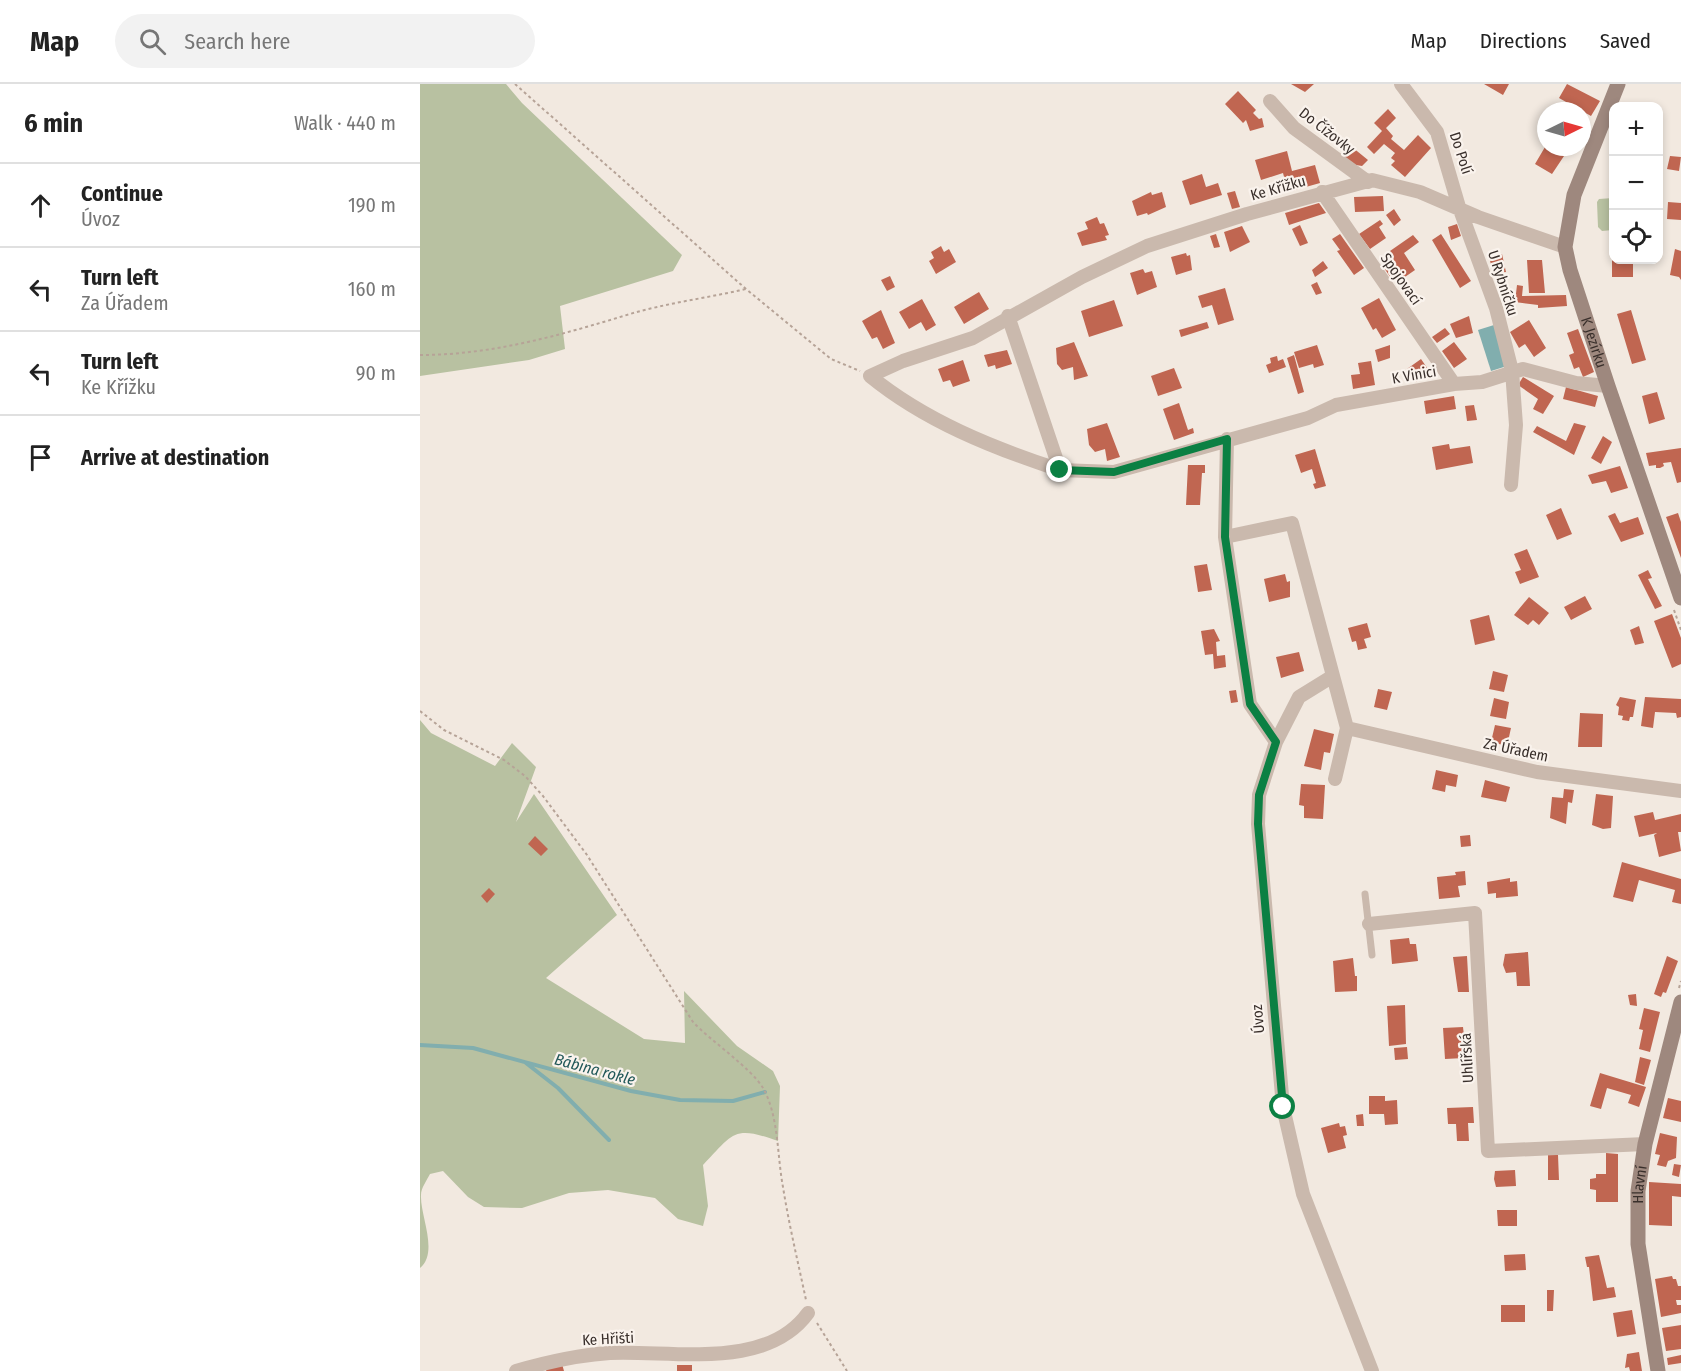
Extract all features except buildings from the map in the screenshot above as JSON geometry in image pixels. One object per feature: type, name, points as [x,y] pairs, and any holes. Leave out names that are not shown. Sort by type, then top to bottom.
[{"type":"street","name":"Do Polí","points":[[1401,84],[1437,132],[1460,207]]},
{"type":"street","name":"K Jezírku","points":[[1618,84],[1574,195],[1566,247],[1570,270],[1608,386],[1681,598]]},
{"type":"street","name":"Do Čížovky","points":[[1270,101],[1294,128],[1368,182]]},
{"type":"street","name":"Ke Křížku","points":[[870,376],[903,361],[973,338],[1008,316],[1147,246],[1322,192],[1368,182],[1420,192],[1460,207],[1478,217],[1566,247]]},
{"type":"street","name":"Spojovací","points":[[1322,192],[1454,384]]},
{"type":"street","name":"U Rybníčku","points":[[1460,207],[1496,308],[1512,371],[1516,425],[1511,485]]},
{"type":"street","points":[[1008,316],[1060,470]]},
{"type":"street","name":"K Vinici","points":[[1227,439],[1308,418],[1336,405],[1454,384],[1482,382],[1522,369],[1576,383],[1608,386]]},
{"type":"street","points":[[870,376],[896,398],[957,430],[1013,455],[1060,470],[1114,472],[1227,439],[1225,537],[1250,704],[1276,742]]},
{"type":"street","points":[[1225,537],[1292,523],[1347,728],[1335,779]]},
{"type":"street","name":"Úvoz","points":[[1333,676],[1299,697],[1276,742],[1259,795],[1258,824],[1283,1107],[1302,1194],[1372,1371]]},
{"type":"street","name":"Za Úřadem","points":[[1347,728],[1537,772],[1681,791]]},
{"type":"street","name":"Uhlířská","points":[[1369,924],[1475,913],[1488,1151],[1645,1144]]},
{"type":"street","name":"Hlavní","points":[[1658,1371],[1638,1244],[1638,1191],[1645,1144],[1681,1002]]},
{"type":"street","name":"Ke Hřišti","points":[[516,1371],[568,1357],[610,1353],[658,1353],[704,1364],[786,1336],[808,1313]]},
{"type":"lane","points":[[1365,894],[1372,955]]},
{"type":"path","points":[[515,84],[746,289],[831,359],[870,376]]},
{"type":"path","points":[[420,355],[520,345],[591,328],[631,314],[746,289]]},
{"type":"path","points":[[421,713],[444,730],[504,760],[525,776],[587,855],[693,1022],[712,1042],[756,1078],[764,1090],[771,1107],[782,1186],[808,1313],[822,1329],[847,1371]]},
{"type":"green space","points":[[420,84],[506,84],[522,103],[682,255],[673,271],[560,306],[565,349],[529,360],[420,376]]},
{"type":"green space","points":[[1609,198],[1609,230],[1602,231],[1598,227],[1597,202],[1599,199]]},
{"type":"green space","points":[[420,720],[431,733],[495,766],[512,743],[536,767],[516,822],[534,794],[617,915],[546,978],[644,1039],[685,1043],[684,991],[737,1046],[773,1071],[780,1086],[778,1141],[752,1134],[735,1135],[728,1139],[703,1165],[708,1206],[703,1226],[678,1219],[655,1198],[608,1190],[569,1193],[522,1208],[484,1207],[468,1197],[443,1171],[430,1174],[421,1192],[428,1253],[420,1268]]},
{"type":"water","points":[[1494,325],[1507,366],[1491,371],[1478,330]]},
{"type":"waterway","name":"Bábina rokle","points":[[420,1045],[473,1048],[631,1091],[680,1100],[733,1101],[765,1092]]},
{"type":"waterway","points":[[526,1063],[558,1088],[609,1140]]},
{"type":"route","points":[[1060,470],[1114,472],[1227,439],[1225,537],[1250,704],[1276,742],[1259,795],[1258,824],[1283,1107]]}]
